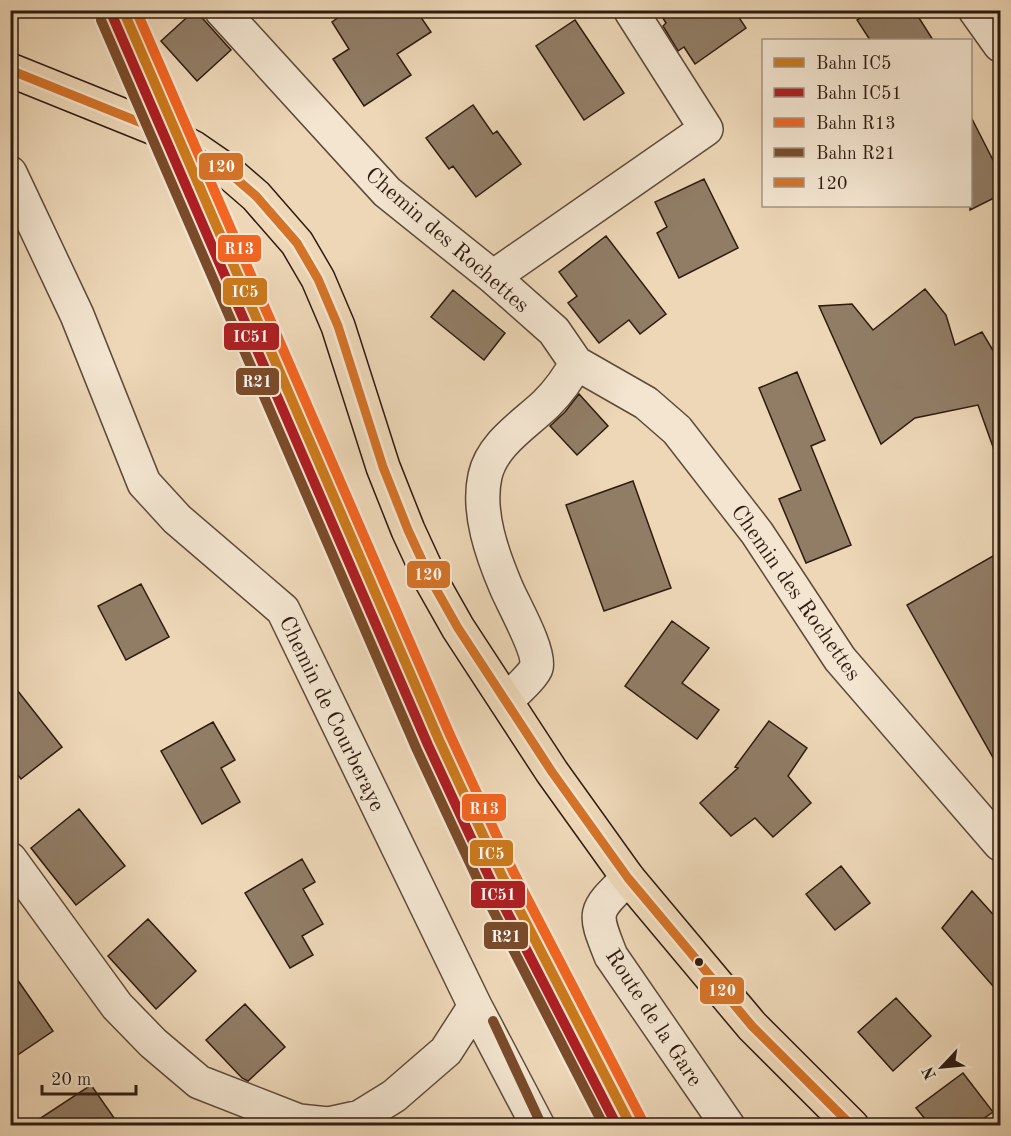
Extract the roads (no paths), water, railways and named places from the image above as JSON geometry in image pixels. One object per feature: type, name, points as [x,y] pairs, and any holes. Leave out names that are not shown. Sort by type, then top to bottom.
[{"type":"main road","points":[[10,70],[159,130],[194,148],[226,170],[256,196],[297,243],[318,279],[338,326],[383,467],[408,530],[432,582],[458,628],[552,772],[628,879],[752,1026],[852,1125]]},
{"type":"street","name":"Chemin des Rochettes","points":[[221,10],[387,192],[554,331],[576,363],[646,403],[677,430],[758,533],[840,659],[1000,844]]},
{"type":"street","points":[[975,10],[1000,45]]},
{"type":"street","points":[[493,278],[706,129],[631,11]]},
{"type":"street","name":"Chemin de Courberaye","points":[[10,173],[77,315],[144,483],[177,519],[284,610],[475,1006],[538,1125]]},
{"type":"street","points":[[506,701],[535,673],[537,665],[528,634],[493,552],[483,500],[485,477],[490,460],[501,446],[554,396],[566,382],[576,363]]},
{"type":"street","points":[[10,859],[117,1005],[153,1043],[200,1082],[299,1120],[328,1124],[360,1117],[394,1096],[446,1051],[475,1006]]},
{"type":"street","name":"Route de la Gare","points":[[628,879],[605,901],[598,916],[599,926],[611,956],[728,1125]]},
{"type":"rail line","name":"IC5","points":[[123,10],[439,740],[502,876],[631,1126]]},
{"type":"rail line","name":"R13","points":[[136,10],[450,735],[513,871],[642,1120]]},
{"type":"rail line","name":"IC51","points":[[112,15],[428,745],[491,881],[617,1126]]},
{"type":"rail line","name":"R21","points":[[101,20],[417,750],[481,887],[604,1126]]},
{"type":"rail line","name":"R21","points":[[493,1021],[542,1126]]}]
